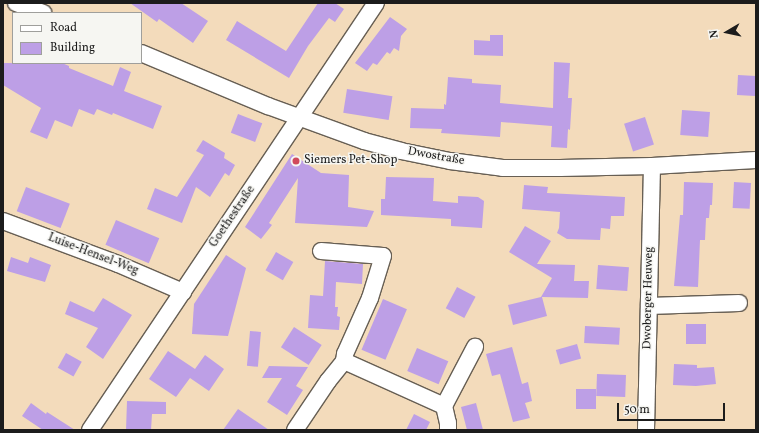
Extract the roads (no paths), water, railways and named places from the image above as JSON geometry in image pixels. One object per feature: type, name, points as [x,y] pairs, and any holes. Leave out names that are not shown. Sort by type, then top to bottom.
[{"type":"street","points":[[16,3],[40,12]]},
{"type":"street","name":"Goethestraße","points":[[90,430],[376,3]]},
{"type":"street","name":"Dwostraße","points":[[142,53],[364,142],[401,151],[480,165],[503,168],[652,166],[756,160]]},
{"type":"street","name":"Dwoberger Heuweg","points":[[646,430],[652,166]]},
{"type":"street","name":"Luise-Hensel-Weg","points":[[3,221],[118,264],[183,292]]},
{"type":"street","points":[[295,430],[328,381],[344,361],[345,354],[370,298],[383,256],[320,251]]},
{"type":"street","points":[[649,306],[739,303]]},
{"type":"street","points":[[448,430],[444,406],[475,347]]},
{"type":"street","points":[[344,361],[444,406]]},
{"type":"place","name":"Siemers Pet-Shop","points":[[296,161]]}]
